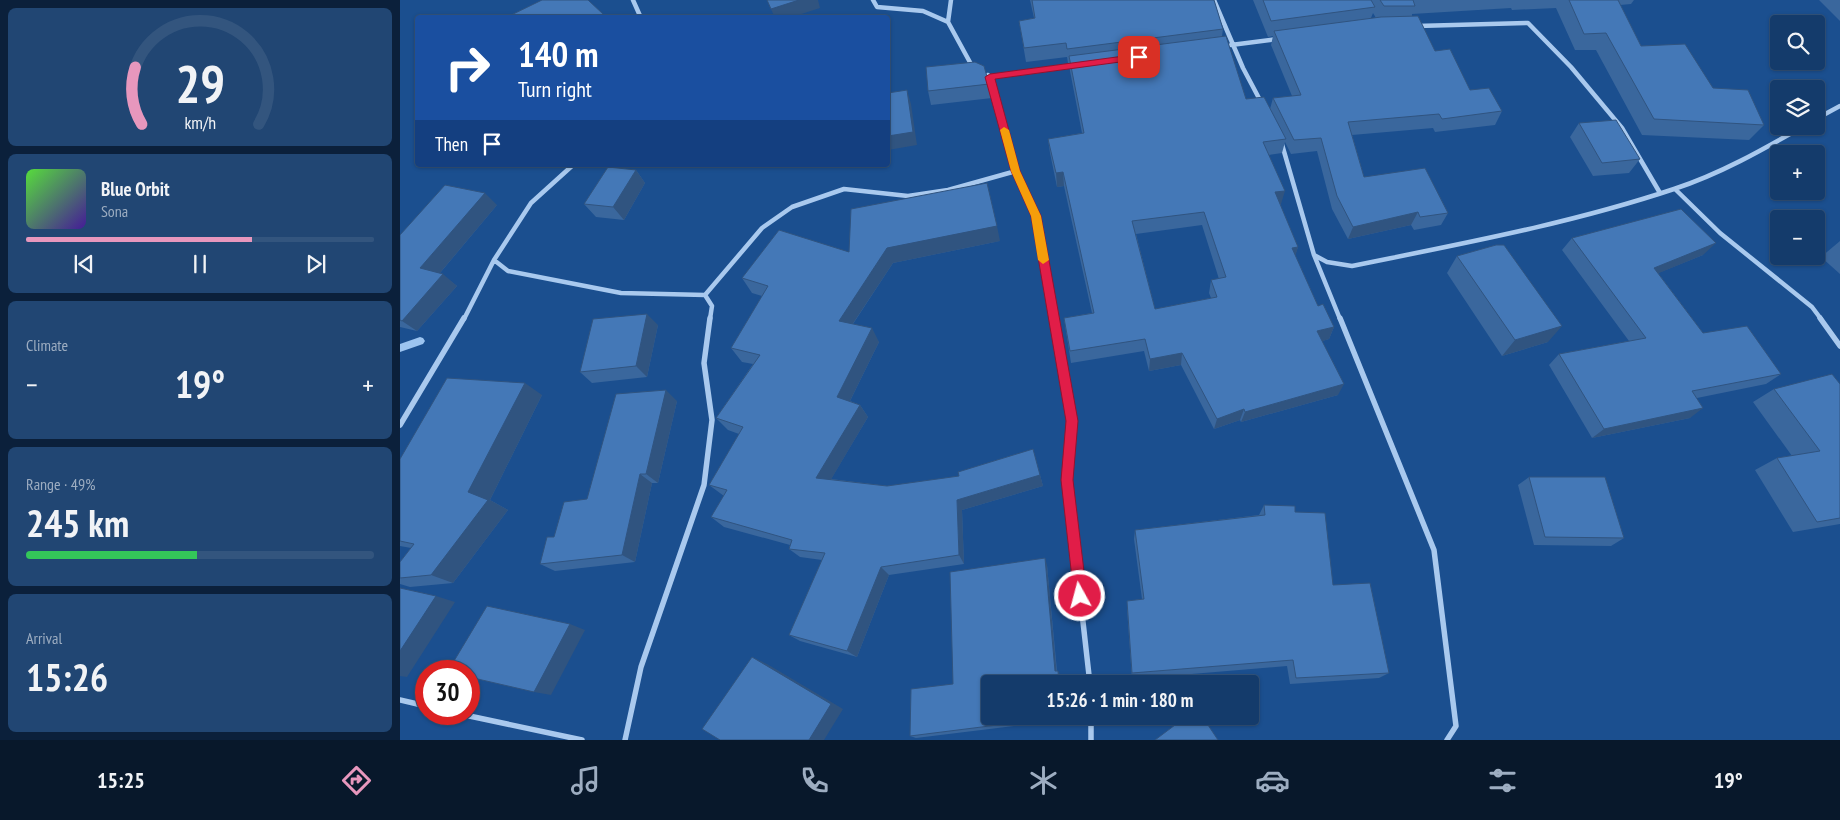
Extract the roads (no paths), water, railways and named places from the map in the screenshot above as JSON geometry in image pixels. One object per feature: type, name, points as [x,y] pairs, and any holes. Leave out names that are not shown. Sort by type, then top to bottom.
[{"type":"street","points":[[633,0],[640,15]]},
{"type":"street","points":[[872,0],[877,7],[923,10],[939,16],[948,22],[972,68],[980,71]]},
{"type":"street","points":[[948,22],[951,0]]},
{"type":"street","points":[[1214,0],[1232,44],[1265,110]]},
{"type":"street","points":[[1414,26],[1528,23],[1571,67],[1622,128],[1660,193]]},
{"type":"street","points":[[1223,46],[1280,39]]},
{"type":"street","points":[[985,74],[990,77],[1087,64]]},
{"type":"street","points":[[990,77],[1016,171],[1036,216],[1072,421],[1067,480],[1089,675]]},
{"type":"street","points":[[1825,114],[1840,106]]},
{"type":"street","points":[[1278,135],[1286,152],[1314,254],[1434,550],[1456,726],[1447,740]]},
{"type":"street","points":[[1314,254],[1327,262],[1352,266],[1511,234],[1675,189],[1748,158],[1788,135]]},
{"type":"street","points":[[400,425],[474,300],[494,260],[531,203],[571,167]]},
{"type":"street","points":[[705,295],[762,228],[792,207],[844,189],[908,196],[948,190],[1016,171]]},
{"type":"street","points":[[1675,189],[1720,233],[1812,307],[1840,346]]},
{"type":"street","points":[[494,260],[508,271],[621,293],[705,295]]},
{"type":"street","points":[[625,740],[641,667],[704,485],[712,420],[704,363],[712,306],[705,295]]},
{"type":"street","points":[[400,700],[415,703]]},
{"type":"street","points":[[480,718],[582,740]]},
{"type":"street","points":[[1091,725],[1091,740]]},
{"type":"waterway","points":[[400,348],[420,341]]}]
